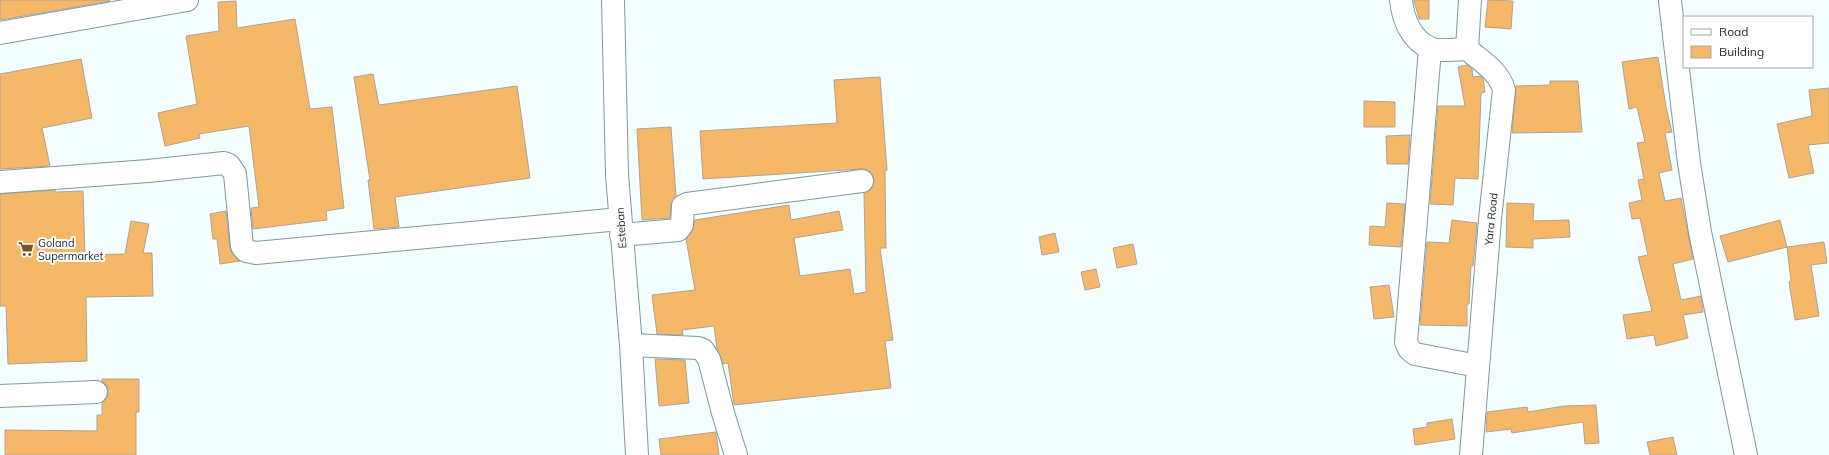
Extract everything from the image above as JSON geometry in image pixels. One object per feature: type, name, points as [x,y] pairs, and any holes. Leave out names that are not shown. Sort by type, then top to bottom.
[{"type":"street","points":[[0,34],[187,0]]},
{"type":"street","name":"Esteban","points":[[613,0],[617,175],[631,345],[637,455]]},
{"type":"street","points":[[1401,0],[1402,13],[1414,37],[1430,49],[1467,50],[1470,0]]},
{"type":"street","points":[[1670,1],[1689,163],[1700,232],[1746,455]]},
{"type":"street","points":[[1430,49],[1405,335],[1406,342],[1409,349],[1415,354],[1478,366]]},
{"type":"street","name":"Yara Road","points":[[1467,50],[1495,72],[1502,80],[1504,90],[1490,219],[1471,455]]},
{"type":"street","points":[[0,182],[148,171],[224,163],[229,165],[235,174],[242,246],[246,251],[256,253],[621,227],[678,230],[682,225],[683,206],[687,204],[862,180]]},
{"type":"street","points":[[631,345],[698,348],[703,350],[709,359],[736,455]]},
{"type":"street","points":[[0,396],[96,392]]},
{"type":"building","points":[[0,0],[110,0],[110,1],[0,20]]},
{"type":"building","points":[[1414,0],[1429,0],[1429,19],[1419,19]]},
{"type":"building","points":[[1488,0],[1513,1],[1511,29],[1485,27]]},
{"type":"building","points":[[236,1],[237,28],[295,19],[310,109],[332,107],[344,208],[326,211],[327,220],[253,229],[251,208],[259,207],[249,126],[199,134],[200,138],[165,146],[158,113],[197,104],[186,36],[219,31],[218,2]]},
{"type":"building","points":[[1658,57],[1666,107],[1672,132],[1665,133],[1672,170],[1659,173],[1665,201],[1681,198],[1693,259],[1673,264],[1681,300],[1701,296],[1703,312],[1683,315],[1688,338],[1656,346],[1654,335],[1627,339],[1623,315],[1652,311],[1638,257],[1648,255],[1640,218],[1632,219],[1629,203],[1642,200],[1638,180],[1644,179],[1637,143],[1645,142],[1637,107],[1629,109],[1622,62]]},
{"type":"building","points":[[81,59],[92,118],[42,128],[50,166],[0,169],[0,74]]},
{"type":"building","points":[[1467,65],[1472,69],[1473,77],[1480,76],[1483,78],[1485,92],[1481,93],[1478,179],[1455,178],[1453,205],[1430,204],[1438,106],[1465,106],[1458,67]]},
{"type":"building","points":[[373,74],[379,105],[517,86],[530,178],[395,197],[399,227],[374,229],[368,180],[370,180],[354,77]]},
{"type":"building","points":[[880,77],[887,170],[885,171],[886,248],[880,248],[893,340],[885,341],[891,388],[734,405],[728,363],[723,364],[717,349],[714,326],[682,330],[683,335],[657,334],[652,295],[695,290],[686,239],[692,232],[695,220],[789,205],[791,220],[839,211],[843,230],[794,238],[800,276],[850,269],[854,294],[866,292],[864,193],[869,191],[873,186],[874,180],[872,173],[866,169],[703,179],[700,131],[837,123],[834,80]]},
{"type":"building","points":[[1550,81],[1578,81],[1582,132],[1512,133],[1516,86],[1550,85]]},
{"type":"building","points":[[1829,88],[1829,143],[1808,145],[1814,173],[1789,178],[1777,124],[1812,116],[1809,90]]},
{"type":"building","points":[[1364,101],[1395,102],[1395,127],[1364,127]]},
{"type":"building","points":[[671,127],[676,196],[671,205],[670,218],[642,220],[637,129]]},
{"type":"building","points":[[1410,135],[1408,164],[1387,164],[1386,136]]},
{"type":"building","points":[[55,190],[55,192],[83,191],[85,255],[125,254],[131,221],[149,224],[143,253],[152,253],[153,296],[86,297],[87,361],[8,364],[6,306],[0,306],[0,194]]},
{"type":"building","points":[[1387,203],[1405,204],[1401,247],[1369,245],[1370,226],[1385,227]]},
{"type":"building","points":[[1507,203],[1534,204],[1533,221],[1569,220],[1570,237],[1533,239],[1533,248],[1506,247]]},
{"type":"building","points":[[226,211],[230,248],[232,254],[240,261],[220,264],[217,239],[213,239],[210,214]]},
{"type":"building","points":[[1452,220],[1477,223],[1473,266],[1471,266],[1469,304],[1467,304],[1467,326],[1420,325],[1427,242],[1449,243]]},
{"type":"building","points":[[1780,220],[1787,247],[1728,262],[1720,236]]},
{"type":"building","points":[[1055,233],[1059,252],[1042,255],[1039,237]]},
{"type":"building","points":[[1824,242],[1827,263],[1811,265],[1819,316],[1795,320],[1789,282],[1791,281],[1787,247]]},
{"type":"building","points":[[1133,244],[1137,264],[1117,268],[1113,248]]},
{"type":"building","points":[[1096,269],[1100,287],[1085,290],[1081,272]]},
{"type":"building","points":[[1389,285],[1394,317],[1374,319],[1370,287]]},
{"type":"building","points":[[655,359],[685,360],[689,403],[659,406]]},
{"type":"building","points":[[102,379],[139,379],[139,412],[136,412],[136,455],[5,455],[5,430],[97,431],[97,415],[102,415],[102,403],[107,398],[108,392],[107,386]]},
{"type":"building","points":[[1596,405],[1599,443],[1585,444],[1583,422],[1512,433],[1511,429],[1486,432],[1487,412],[1527,407],[1528,412],[1564,406]]},
{"type":"building","points":[[1452,419],[1455,439],[1415,445],[1413,429],[1427,427],[1427,423]]},
{"type":"building","points":[[716,432],[719,455],[661,455],[659,439]]},
{"type":"building","points":[[1673,437],[1677,455],[1650,455],[1647,442]]},
{"type":"place","name":"Goland Supermarket","points":[[26,249]]}]
